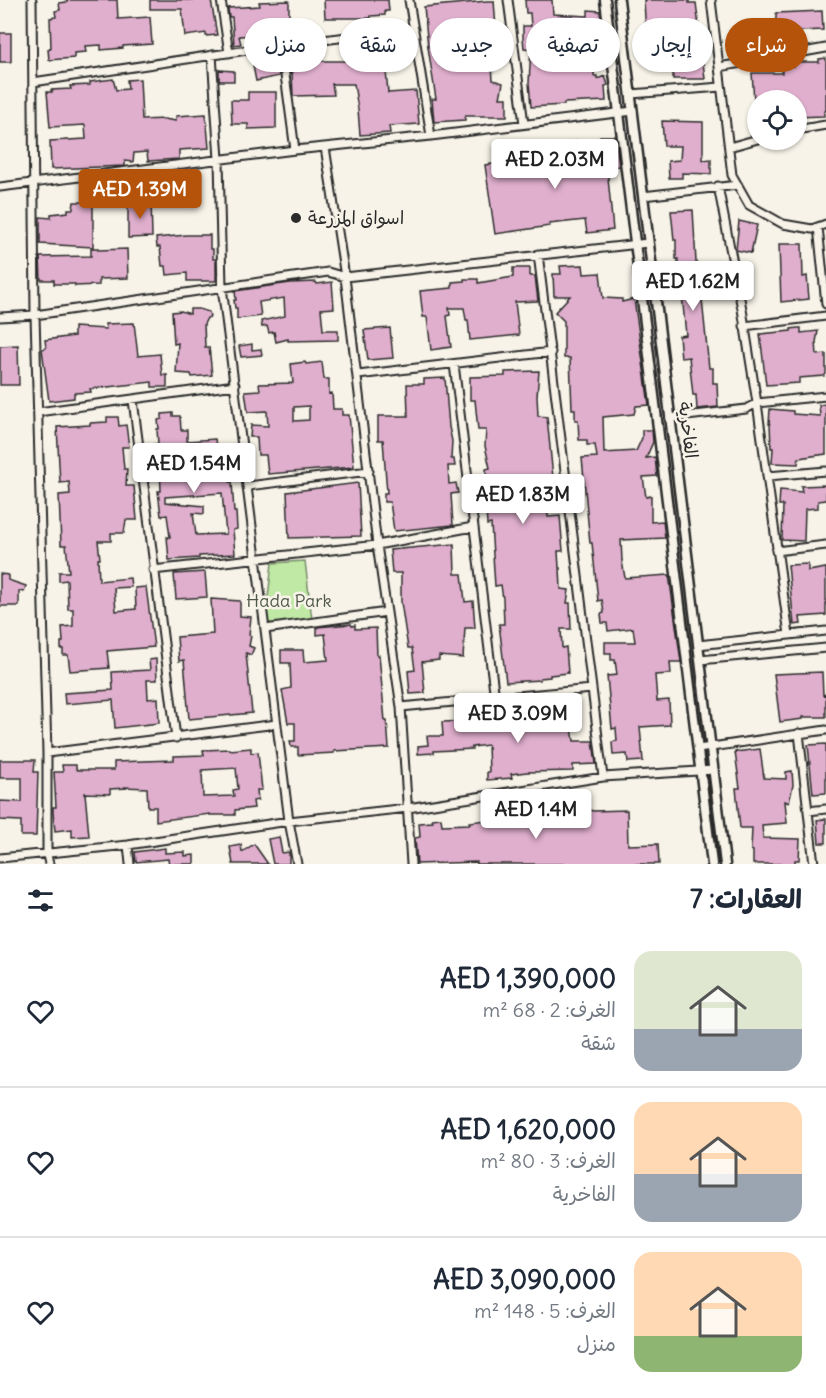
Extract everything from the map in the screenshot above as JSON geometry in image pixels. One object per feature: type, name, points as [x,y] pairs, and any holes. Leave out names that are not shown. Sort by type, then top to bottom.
[{"type":"street","points":[[33,0],[34,315],[49,864]]},
{"type":"street","points":[[221,0],[229,53]]},
{"type":"street","points":[[409,0],[412,18]]},
{"type":"street","points":[[508,0],[524,124]]},
{"type":"street","points":[[605,0],[712,864]]},
{"type":"street","name":"الفاخرية","points":[[619,0],[725,864]]},
{"type":"street","points":[[711,0],[732,175],[749,205],[783,224],[812,229],[826,224]]},
{"type":"street","points":[[719,67],[826,48]]},
{"type":"street","points":[[33,82],[244,51]]},
{"type":"street","points":[[418,53],[431,136]]},
{"type":"street","points":[[212,56],[219,159],[222,287],[289,821],[297,864]]},
{"type":"street","points":[[285,72],[295,150]]},
{"type":"street","points":[[630,94],[722,87]]},
{"type":"street","points":[[0,187],[633,111]]},
{"type":"street","points":[[807,128],[826,125]]},
{"type":"street","points":[[729,147],[747,142]]},
{"type":"street","points":[[325,147],[345,277],[377,545],[401,707],[411,864]]},
{"type":"street","points":[[643,196],[738,185]]},
{"type":"street","points":[[717,186],[757,403],[789,635]]},
{"type":"street","points":[[818,227],[826,304]]},
{"type":"street","points":[[0,317],[34,315],[328,272],[345,277],[648,243]]},
{"type":"street","points":[[538,254],[603,777]]},
{"type":"street","points":[[744,326],[826,316]]},
{"type":"street","points":[[358,375],[551,351]]},
{"type":"street","points":[[454,364],[495,699]]},
{"type":"street","points":[[38,412],[235,385]]},
{"type":"street","points":[[670,418],[746,409],[757,403],[826,396]]},
{"type":"street","points":[[133,400],[176,738]]},
{"type":"street","points":[[248,486],[369,471]]},
{"type":"street","points":[[768,476],[826,471]]},
{"type":"street","points":[[153,570],[377,545],[473,528]]},
{"type":"street","points":[[776,551],[826,545]]},
{"type":"street","points":[[265,629],[387,612]]},
{"type":"street","points":[[698,645],[826,631]]},
{"type":"street","points":[[700,660],[826,648]]},
{"type":"street","points":[[401,707],[592,689]]},
{"type":"street","points":[[47,753],[277,724]]},
{"type":"street","points":[[698,749],[826,730]]},
{"type":"street","points":[[799,733],[814,864]]},
{"type":"street","points":[[0,858],[47,855],[289,821],[408,808],[603,777],[714,770]]},
{"type":"street","points":[[808,811],[826,809]]},
{"type":"street","points":[[128,845],[130,864]]},
{"type":"green space","name":"Hada Park","points":[[305,561],[312,620],[265,624],[272,563]]},
{"type":"building","points":[[67,0],[117,0],[118,19],[150,17],[152,44],[101,50],[101,45],[85,46],[86,52],[74,53],[74,58],[49,60],[50,18],[56,17],[55,11],[60,10],[59,3],[67,2]]},
{"type":"building","points":[[150,0],[211,0],[217,35],[206,36],[206,33],[185,36],[182,9],[150,9]]},
{"type":"building","points":[[324,0],[388,0],[389,11],[385,11],[385,15],[371,16],[371,18],[325,18]]},
{"type":"building","points":[[525,0],[552,0],[553,14],[588,16],[588,10],[600,11],[601,18],[530,18],[530,13],[526,13]]},
{"type":"building","points":[[644,0],[689,0],[689,3],[696,3],[698,18],[645,18]]},
{"type":"building","points":[[289,1],[289,18],[244,18],[244,36],[239,36],[241,44],[234,45],[232,17],[229,17],[228,8],[260,6],[259,2]]},
{"type":"building","points":[[494,1],[495,18],[430,18],[430,60],[424,7]]},
{"type":"building","points":[[822,11],[823,30],[808,31],[808,18],[776,18],[776,13]]},
{"type":"building","points":[[523,26],[526,26],[526,48],[524,48]]},
{"type":"building","points":[[0,33],[11,33],[11,62],[0,62]]},
{"type":"building","points":[[826,58],[826,111],[824,111],[824,116],[807,117],[807,90],[753,90],[752,73],[808,72],[808,62],[819,62],[819,59]]},
{"type":"building","points":[[327,61],[339,61],[339,72],[386,72],[388,93],[416,91],[419,124],[389,126],[390,133],[360,135],[354,84],[332,84],[334,95],[293,96],[292,73],[290,72],[327,72]]},
{"type":"building","points":[[219,70],[234,71],[234,81],[219,81]]},
{"type":"building","points":[[254,72],[278,72],[279,76],[256,81]]},
{"type":"building","points":[[432,72],[492,72],[493,80],[503,83],[500,98],[507,98],[507,116],[465,116],[465,120],[434,122],[432,99],[436,99]]},
{"type":"building","points":[[530,72],[594,72],[597,79],[605,76],[608,85],[605,86],[606,101],[531,107]]},
{"type":"building","points":[[673,72],[704,72],[705,79],[673,79]]},
{"type":"building","points":[[113,79],[116,90],[128,89],[127,80],[140,79],[142,120],[176,121],[176,116],[206,114],[209,148],[179,150],[179,159],[148,161],[147,152],[134,153],[133,162],[125,161],[125,166],[51,169],[50,141],[86,139],[85,125],[50,127],[47,92]]},
{"type":"building","points":[[248,92],[276,92],[276,128],[248,129],[248,124],[232,124],[231,100],[248,100]]},
{"type":"building","points":[[662,121],[703,122],[703,160],[711,159],[711,174],[682,173],[682,178],[669,178],[668,161],[680,160],[681,146],[664,146]]},
{"type":"building","points":[[600,136],[615,136],[619,166],[607,167],[613,230],[587,233],[585,220],[495,234],[485,165],[541,158],[541,160],[577,157],[576,141],[600,140]]},
{"type":"building","points":[[136,200],[151,200],[152,237],[128,238],[128,205],[137,205]]},
{"type":"building","points":[[74,202],[93,202],[93,247],[40,244],[40,217],[51,218],[51,214],[68,212],[68,209],[73,209]]},
{"type":"building","points":[[693,210],[697,280],[700,280],[709,368],[713,368],[713,383],[717,383],[718,407],[697,409],[696,395],[693,395],[689,357],[681,358],[679,336],[686,335],[671,211]]},
{"type":"building","points":[[739,221],[757,225],[751,253],[736,250]]},
{"type":"building","points":[[210,235],[210,249],[213,249],[213,259],[216,259],[216,281],[187,281],[187,273],[167,275],[166,266],[162,266],[160,247],[157,247],[156,238]]},
{"type":"building","points":[[779,244],[802,244],[803,277],[807,276],[809,299],[781,302]]},
{"type":"building","points":[[91,248],[98,248],[98,250],[127,249],[128,278],[99,279],[99,285],[75,286],[75,284],[54,284],[54,280],[41,280],[40,257],[91,256]]},
{"type":"building","points":[[583,265],[584,274],[600,273],[603,298],[622,299],[622,302],[634,299],[649,405],[636,406],[634,414],[603,417],[604,453],[636,451],[642,438],[642,430],[652,430],[653,442],[646,458],[655,457],[657,476],[643,477],[646,497],[651,496],[651,522],[663,521],[665,538],[621,540],[622,561],[625,578],[669,575],[681,662],[670,662],[671,674],[655,675],[657,701],[669,700],[670,725],[640,727],[643,761],[628,762],[627,754],[613,755],[612,742],[617,741],[616,728],[612,729],[607,676],[617,675],[615,660],[611,660],[611,653],[605,653],[605,642],[635,642],[633,628],[608,631],[607,623],[602,623],[601,614],[604,613],[602,600],[598,601],[582,458],[597,457],[595,445],[587,445],[587,440],[579,440],[578,420],[575,420],[575,409],[572,409],[570,358],[564,358],[564,321],[555,312],[570,296],[554,296],[553,274],[561,274],[560,266]]},
{"type":"building","points":[[513,268],[530,268],[530,276],[535,276],[538,301],[515,302],[519,335],[470,340],[464,308],[449,308],[450,315],[447,316],[451,347],[431,350],[427,317],[423,317],[420,291],[452,288],[452,282],[464,281],[464,279],[478,279],[478,283],[513,277]]},
{"type":"building","points":[[316,282],[317,284],[332,282],[334,308],[321,309],[323,330],[338,330],[338,340],[288,341],[288,339],[276,342],[274,332],[269,333],[267,326],[262,327],[261,321],[285,316],[284,298],[259,302],[261,316],[237,319],[235,291],[290,283]]},
{"type":"building","points":[[190,309],[209,312],[210,317],[204,324],[205,347],[209,347],[212,375],[192,377],[191,374],[176,373],[178,343],[174,344],[172,312],[181,311],[190,314]]},
{"type":"building","points":[[134,323],[138,356],[160,354],[162,375],[167,375],[167,387],[152,387],[152,382],[90,389],[91,392],[74,393],[74,398],[49,401],[42,349],[46,348],[45,340],[74,336],[74,327],[106,329],[105,324]]},
{"type":"building","points":[[390,328],[393,358],[368,360],[364,330]]},
{"type":"building","points":[[801,328],[801,333],[818,331],[817,355],[826,354],[826,374],[799,378],[799,383],[766,385],[760,334]]},
{"type":"building","points":[[252,344],[252,350],[261,349],[262,355],[241,357],[239,346]]},
{"type":"building","points":[[18,345],[19,385],[0,385],[0,346]]},
{"type":"building","points":[[322,362],[324,379],[329,379],[329,394],[332,393],[333,409],[342,409],[342,415],[349,415],[354,467],[268,474],[266,455],[258,455],[257,437],[250,437],[251,425],[268,426],[267,411],[248,412],[245,391],[260,390],[259,384],[293,383],[291,364]],"holes":[[[309,406],[309,420],[294,421],[294,407]]]},
{"type":"building","points":[[539,371],[538,416],[547,417],[554,488],[546,488],[548,517],[560,516],[563,551],[558,551],[561,589],[569,590],[567,603],[570,603],[571,629],[561,629],[562,648],[566,647],[568,673],[550,675],[540,680],[506,682],[499,624],[504,624],[503,599],[501,585],[495,586],[491,524],[487,525],[485,494],[482,495],[481,485],[487,484],[486,469],[490,468],[485,446],[486,430],[478,430],[475,400],[470,400],[470,377],[505,376],[505,372]],"holes":[[[536,489],[537,504],[518,505],[517,490]]]},
{"type":"building","points":[[445,378],[452,441],[451,459],[454,459],[455,466],[448,466],[449,484],[456,483],[458,493],[451,494],[453,525],[394,531],[390,502],[384,502],[384,493],[387,493],[383,440],[378,440],[378,416],[408,416],[407,384],[424,384],[424,379]]},
{"type":"building","points":[[826,404],[826,454],[799,458],[798,464],[772,463],[770,409],[820,416],[819,405]]},
{"type":"building","points":[[173,413],[173,416],[180,416],[181,430],[187,430],[187,441],[215,439],[218,459],[228,460],[226,472],[231,473],[230,482],[232,482],[234,512],[236,512],[237,529],[233,530],[235,554],[169,560],[167,537],[170,537],[167,515],[161,516],[158,491],[161,491],[160,468],[158,468],[154,444],[158,444],[158,420],[162,419],[162,414]],"holes":[[[222,493],[226,534],[196,535],[193,513],[204,514],[204,506],[165,502],[165,497]]]},
{"type":"building","points":[[107,417],[118,417],[119,426],[126,425],[129,447],[122,447],[124,469],[127,469],[126,486],[134,486],[137,520],[126,520],[124,533],[111,533],[111,541],[98,541],[99,581],[130,578],[131,587],[114,588],[116,611],[136,609],[135,588],[146,587],[154,647],[107,651],[109,668],[70,671],[68,655],[63,655],[63,649],[61,649],[62,627],[73,626],[73,609],[68,609],[67,580],[59,581],[59,572],[69,572],[66,545],[61,545],[59,495],[70,494],[69,482],[60,483],[57,427],[107,422]]},
{"type":"building","points":[[358,483],[361,536],[289,538],[287,492]]},
{"type":"building","points":[[826,485],[826,500],[818,501],[818,508],[805,509],[804,541],[782,540],[783,505],[779,505],[780,490],[802,492],[801,486]]},
{"type":"building","points":[[454,544],[455,574],[462,574],[465,602],[473,601],[475,628],[465,628],[463,658],[439,656],[439,660],[422,662],[425,693],[410,694],[408,671],[415,670],[412,648],[408,648],[401,602],[401,573],[392,573],[390,550]]},
{"type":"building","points":[[808,564],[808,571],[826,568],[826,615],[800,617],[801,624],[794,625],[788,565]]},
{"type":"building","points":[[205,572],[207,597],[176,599],[174,574]]},
{"type":"building","points":[[0,574],[8,575],[8,580],[26,586],[24,592],[19,591],[19,606],[0,606]]},
{"type":"building","points":[[211,599],[240,601],[240,616],[251,617],[249,646],[254,648],[251,655],[246,653],[252,713],[189,719],[184,660],[179,661],[177,637],[213,634]]},
{"type":"building","points":[[355,625],[355,629],[376,628],[377,655],[379,655],[389,748],[298,755],[298,747],[291,747],[290,741],[295,741],[295,723],[288,723],[282,690],[291,688],[290,663],[281,663],[281,650],[303,650],[304,662],[328,660],[325,634],[317,635],[317,627]]},
{"type":"building","points":[[156,659],[157,680],[147,680],[148,699],[158,698],[159,723],[115,728],[113,700],[65,704],[64,693],[113,690],[112,672],[150,670],[149,660]]},
{"type":"building","points":[[822,672],[823,695],[826,694],[826,717],[803,717],[803,719],[780,722],[774,674]]},
{"type":"building","points":[[537,706],[543,706],[543,713],[551,713],[551,716],[570,714],[574,741],[593,741],[596,764],[573,765],[573,771],[527,772],[511,774],[512,778],[487,780],[488,745],[472,747],[472,749],[418,754],[418,746],[428,745],[427,736],[443,736],[442,722],[536,716]]},
{"type":"building","points":[[826,744],[826,793],[813,794],[808,745]]},
{"type":"building","points":[[251,748],[251,753],[258,752],[262,790],[257,790],[258,800],[253,801],[254,808],[235,810],[235,815],[210,814],[156,821],[156,807],[148,807],[147,788],[125,787],[110,789],[110,794],[85,793],[89,836],[72,837],[72,829],[55,831],[54,772],[63,772],[62,765],[76,765],[78,770],[114,770],[114,762],[174,760],[174,756],[204,755],[203,750]],"holes":[[[236,768],[238,789],[233,790],[234,796],[203,797],[202,770]]]},
{"type":"building","points":[[760,749],[764,778],[786,779],[786,772],[792,771],[793,785],[789,803],[785,801],[787,823],[762,825],[763,838],[800,839],[799,860],[795,860],[795,864],[753,864],[752,828],[740,828],[736,788],[740,788],[735,752]]},
{"type":"building","points":[[0,760],[35,760],[34,772],[38,772],[36,836],[21,836],[21,821],[0,820],[0,801],[22,802],[22,778],[0,778]]},
{"type":"building","points":[[571,804],[593,811],[627,810],[628,845],[658,844],[659,864],[477,864],[477,862],[417,864],[415,838],[420,837],[419,823],[433,822],[432,819],[441,818],[442,825],[470,824],[469,822],[504,818],[504,814],[570,806]]},
{"type":"building","points":[[826,819],[826,843],[819,843],[817,820]]},
{"type":"building","points":[[279,837],[282,853],[289,852],[289,864],[273,864],[268,839]]},
{"type":"building","points":[[254,844],[268,864],[233,864],[230,847],[241,845],[242,852]]},
{"type":"building","points":[[165,848],[165,853],[185,852],[185,856],[194,855],[194,864],[169,864],[168,859],[136,862],[135,852]]},
{"type":"place","name":"اسواق المزرعة","points":[[296,218]]}]
